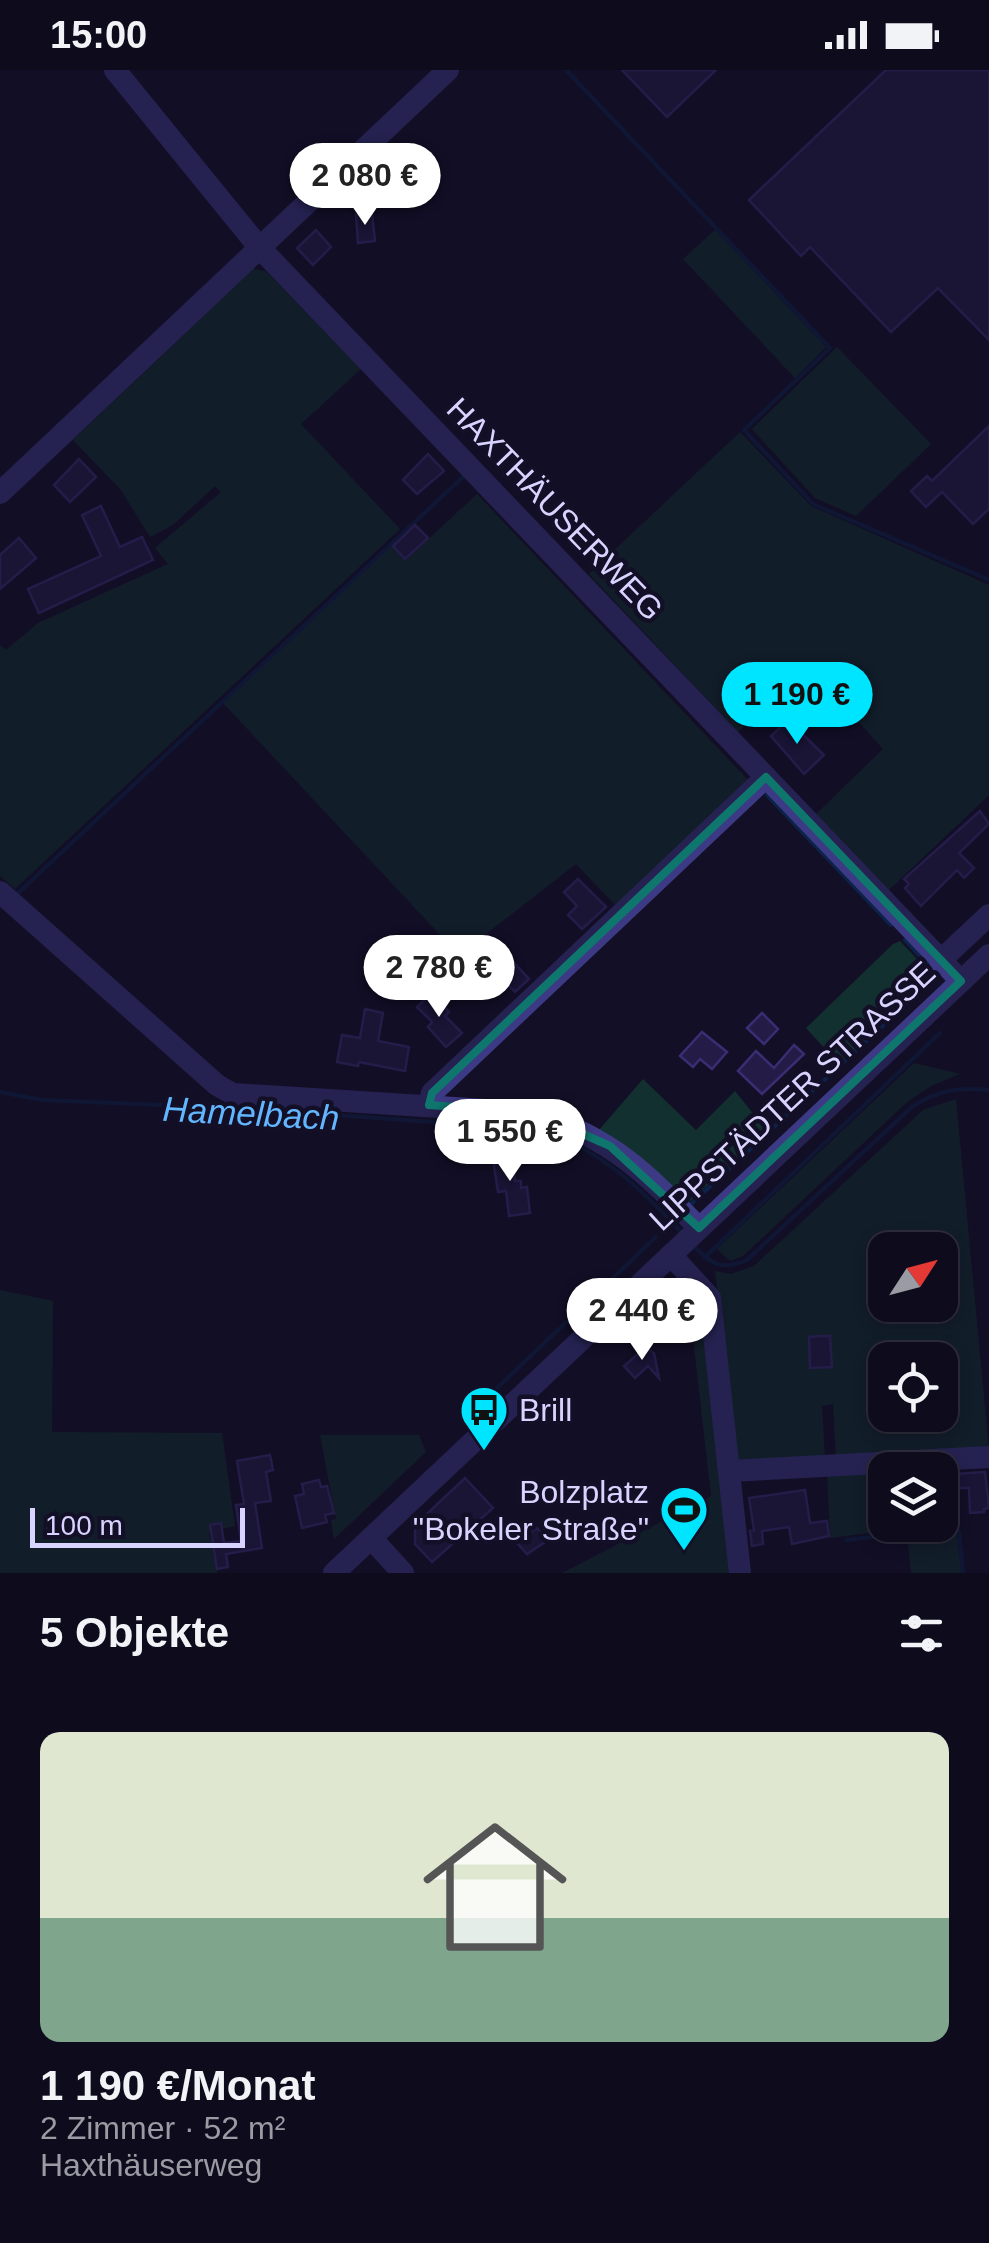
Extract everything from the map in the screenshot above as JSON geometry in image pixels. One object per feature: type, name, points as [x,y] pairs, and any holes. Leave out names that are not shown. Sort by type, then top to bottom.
[{"type":"street","name":"HAXTHÄUSERWEG","points":[[116,70],[260,247],[961,982]]},
{"type":"street","points":[[0,493],[448,70]]},
{"type":"street","points":[[429,1105],[432,1093],[766,777]]},
{"type":"street","points":[[0,892],[216,1085],[233,1094],[535,1113],[578,1128],[628,1160],[687,1240],[710,1298],[740,1573]]},
{"type":"street","points":[[940,961],[989,915]]},
{"type":"street","name":"LIPPSTÄDTER STRASSE","points":[[334,1573],[989,955]]},
{"type":"street","points":[[730,1471],[989,1457]]},
{"type":"street","points":[[371,1538],[403,1573]]},
{"type":"highlighted area","points":[[766,777],[961,981],[699,1228],[610,1146],[535,1113],[429,1105],[432,1093]]},
{"type":"green space","points":[[715,230],[826,347],[795,378],[683,259]]},
{"type":"green space","points":[[253,269],[266,271],[361,369],[301,424],[400,529],[15,889],[0,876],[0,645],[6,650],[38,623],[168,564],[155,548],[221,492],[215,486],[173,525],[150,537],[121,490],[73,440]]},
{"type":"green space","points":[[837,347],[931,444],[856,516],[815,498],[752,429]]},
{"type":"green space","points":[[740,432],[811,506],[989,585],[989,795],[889,890],[816,814],[883,749],[810,668],[738,732],[589,574]]},
{"type":"green space","points":[[477,494],[750,782],[619,909],[576,864],[459,955],[223,703],[391,545],[406,560]]},
{"type":"green space","points":[[900,941],[933,976],[839,1064],[806,1028]]},
{"type":"green space","points":[[914,1063],[960,1074],[931,1086],[906,1103],[743,1256],[730,1261],[717,1249]]},
{"type":"green space","points":[[643,1079],[696,1130],[735,1091],[767,1131],[687,1204],[598,1131]]},
{"type":"green space","points":[[956,1099],[989,1450],[868,1452],[868,1456],[836,1458],[833,1404],[822,1406],[825,1459],[745,1463],[737,1458],[715,1271],[731,1274],[754,1266],[923,1110]]},
{"type":"green space","points":[[691,1281],[697,1285],[734,1573],[562,1573],[711,1496],[691,1320],[669,1325],[669,1303]]},
{"type":"green space","points":[[0,1290],[53,1301],[52,1432],[222,1433],[235,1526],[209,1532],[217,1573],[0,1573]]},
{"type":"green space","points":[[320,1435],[419,1435],[426,1452],[334,1539],[331,1520],[336,1519]]},
{"type":"green space","points":[[868,1469],[868,1533],[830,1538],[827,1471]]},
{"type":"green space","points":[[908,1542],[958,1542],[961,1573],[911,1573]]},
{"type":"building","points":[[622,70],[716,70],[667,117]]},
{"type":"building","points":[[886,70],[989,70],[989,340],[938,288],[891,332],[810,247],[801,256],[749,200]]},
{"type":"building","points":[[372,214],[375,241],[358,243],[356,215]]},
{"type":"building","points":[[316,230],[331,247],[313,265],[297,248]]},
{"type":"building","points":[[989,426],[989,509],[973,524],[942,492],[926,507],[911,491],[927,476],[932,481]]},
{"type":"building","points":[[428,454],[444,471],[417,494],[403,480]]},
{"type":"building","points":[[79,459],[96,477],[70,502],[54,485]]},
{"type":"building","points":[[101,506],[120,547],[142,537],[153,560],[39,613],[28,589],[101,556],[82,515]]},
{"type":"building","points":[[415,525],[428,538],[405,559],[393,546]]},
{"type":"building","points":[[19,538],[36,558],[0,589],[0,555]]},
{"type":"building","points":[[807,679],[817,690],[787,718],[777,707]]},
{"type":"building","points":[[788,720],[824,755],[804,774],[771,736]]},
{"type":"building","points":[[980,811],[989,824],[959,853],[974,868],[964,878],[957,870],[921,906],[905,888],[909,884],[904,879]]},
{"type":"building","points":[[578,879],[606,907],[582,929],[568,915],[577,906],[564,892]]},
{"type":"building","points":[[507,955],[529,979],[515,992],[493,969]]},
{"type":"building","points":[[432,993],[449,1012],[445,1016],[462,1033],[446,1047],[428,1027],[432,1022],[417,1007]]},
{"type":"building","points":[[365,1009],[383,1013],[378,1041],[409,1047],[405,1071],[337,1062],[342,1035],[360,1038]]},
{"type":"building","points":[[762,1013],[778,1029],[764,1044],[747,1028]]},
{"type":"building","points":[[702,1032],[727,1052],[712,1069],[700,1059],[693,1067],[680,1056]]},
{"type":"building","points":[[794,1045],[804,1054],[762,1094],[738,1071],[756,1051],[774,1068]]},
{"type":"building","points":[[511,1150],[515,1181],[521,1181],[521,1188],[527,1187],[530,1213],[509,1216],[506,1191],[498,1192],[492,1152]]},
{"type":"building","points":[[830,1336],[832,1367],[810,1368],[809,1337]]},
{"type":"building","points":[[645,1348],[654,1353],[659,1378],[648,1366],[635,1378],[624,1366]]},
{"type":"building","points":[[270,1455],[273,1470],[266,1472],[271,1501],[255,1503],[262,1548],[226,1554],[228,1567],[217,1569],[210,1525],[221,1523],[224,1543],[241,1541],[236,1505],[244,1504],[237,1461]]},
{"type":"building","points":[[985,1472],[989,1508],[984,1512],[970,1513],[969,1488],[958,1488],[958,1474]]},
{"type":"building","points":[[465,1478],[493,1508],[432,1562],[415,1544],[415,1525]]},
{"type":"building","points":[[319,1480],[321,1487],[327,1486],[334,1513],[325,1515],[327,1522],[302,1528],[295,1496],[304,1494],[302,1484]]},
{"type":"building","points":[[805,1490],[810,1523],[827,1521],[829,1536],[792,1544],[789,1527],[762,1531],[763,1544],[752,1546],[749,1498]]},
{"type":"building","points":[[537,1528],[548,1540],[527,1554],[516,1542]]},
{"type":"waterway","points":[[566,70],[830,348],[744,430],[813,504],[989,580]]},
{"type":"waterway","points":[[16,895],[464,476]]},
{"type":"waterway","points":[[767,795],[891,925]]},
{"type":"waterway","points":[[689,1206],[933,979],[935,973],[905,940]]},
{"type":"waterway","points":[[705,1257],[940,1033]]},
{"type":"waterway","name":"Hamelbach","points":[[695,1247],[719,1264],[747,1260],[912,1107],[949,1091],[989,1090]]},
{"type":"waterway","name":"Hamelbach","points":[[0,1092],[42,1100],[236,1108],[544,1130],[602,1160],[682,1233]]},
{"type":"waterway","points":[[496,1389],[656,1237]]},
{"type":"waterway","points":[[846,1540],[952,1528],[959,1531],[963,1573]]},
{"type":"place","name":"Brill","points":[[484,1452]]},
{"type":"place","name":"Bolzplatz \"Bokeler Straße\"","points":[[684,1552]]}]
